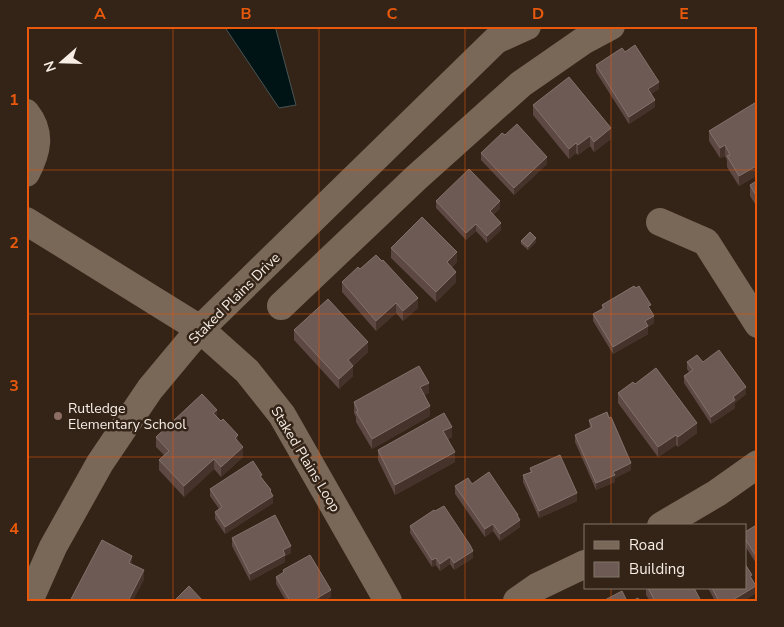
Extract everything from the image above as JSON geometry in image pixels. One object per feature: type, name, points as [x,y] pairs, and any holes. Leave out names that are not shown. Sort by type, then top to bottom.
[{"type":"street","name":"Staked Plains Drive","points":[[29,601],[53,547],[100,464],[150,389],[200,329],[500,35],[527,26]]},
{"type":"street","points":[[281,306],[520,84],[583,41],[611,26]]},
{"type":"street","points":[[26,113],[36,133],[35,156],[26,173]]},
{"type":"street","points":[[386,148],[415,180]]},
{"type":"street","name":"Staked Plains Loop","points":[[26,221],[200,329],[247,371],[282,415],[388,601]]},
{"type":"street","points":[[660,222],[706,242],[758,324]]},
{"type":"street","points":[[664,524],[717,493],[758,464]]},
{"type":"street","points":[[517,601],[537,587],[584,564]]},
{"type":"shaded area","points":[[224,26],[275,26],[296,105],[279,108]]},
{"type":"building","points":[[635,45],[659,82],[648,89],[655,100],[629,117],[596,65],[622,48],[625,52]]},
{"type":"building","points":[[569,77],[611,128],[594,142],[590,136],[569,149],[533,105]]},
{"type":"building","points":[[758,101],[758,165],[739,176],[727,156],[730,155],[725,145],[720,148],[709,131]]},
{"type":"building","points":[[517,124],[547,157],[514,188],[481,153],[502,133],[505,135]]},
{"type":"building","points":[[469,169],[500,201],[490,211],[501,223],[487,236],[476,224],[466,233],[436,201]]},
{"type":"building","points":[[758,180],[758,199],[750,185]]},
{"type":"building","points":[[422,217],[457,252],[447,262],[456,272],[436,292],[391,248]]},
{"type":"building","points":[[530,232],[536,238],[528,247],[521,241]]},
{"type":"building","points":[[376,255],[383,260],[418,298],[403,311],[396,303],[376,321],[342,282],[358,267],[360,269]]},
{"type":"building","points":[[634,286],[636,288],[639,286],[651,305],[648,306],[654,316],[645,321],[648,326],[613,347],[593,314],[604,308],[602,305]]},
{"type":"building","points":[[328,299],[368,342],[348,360],[353,366],[339,379],[294,330]]},
{"type":"building","points":[[719,350],[746,387],[733,397],[735,400],[711,417],[684,376],[693,370],[687,362],[697,355],[703,362]]},
{"type":"building","points":[[419,366],[429,383],[420,387],[430,406],[372,439],[356,412],[358,411],[354,402]]},
{"type":"building","points":[[656,368],[697,423],[678,437],[676,435],[658,447],[618,393],[633,382],[635,384]]},
{"type":"building","points":[[202,394],[217,410],[213,413],[221,421],[223,419],[238,435],[235,438],[243,447],[221,467],[214,459],[184,486],[159,460],[169,451],[156,437]]},
{"type":"building","points":[[607,412],[631,463],[613,472],[615,475],[596,483],[575,435],[592,427],[589,420]]},
{"type":"building","points":[[444,413],[452,427],[443,431],[455,452],[395,485],[378,450]]},
{"type":"building","points":[[560,455],[577,493],[539,511],[523,475],[532,472],[530,468]]},
{"type":"building","points":[[253,461],[273,496],[225,527],[215,512],[222,507],[210,489]]},
{"type":"building","points":[[489,472],[520,520],[500,534],[493,524],[485,529],[455,486],[468,478],[472,484]]},
{"type":"building","points":[[444,506],[473,551],[454,563],[450,557],[440,564],[436,558],[432,560],[410,526],[434,510]]},
{"type":"building","points":[[275,515],[291,546],[283,550],[285,555],[250,574],[232,538]]},
{"type":"building","points":[[758,524],[758,559],[746,541],[746,531]]},
{"type":"building","points":[[102,540],[132,556],[129,563],[144,570],[128,601],[70,601]]},
{"type":"building","points":[[310,555],[331,590],[312,601],[290,601],[276,577],[284,572],[283,570]]},
{"type":"building","points":[[746,566],[756,586],[731,601],[719,601],[713,590],[746,590]]},
{"type":"building","points":[[189,586],[203,601],[174,601]]},
{"type":"building","points":[[649,590],[695,590],[701,601],[655,601]]},
{"type":"building","points":[[622,591],[627,601],[603,601]]},
{"type":"place","name":"Rutledge Elementary School","points":[[58,416]]}]
